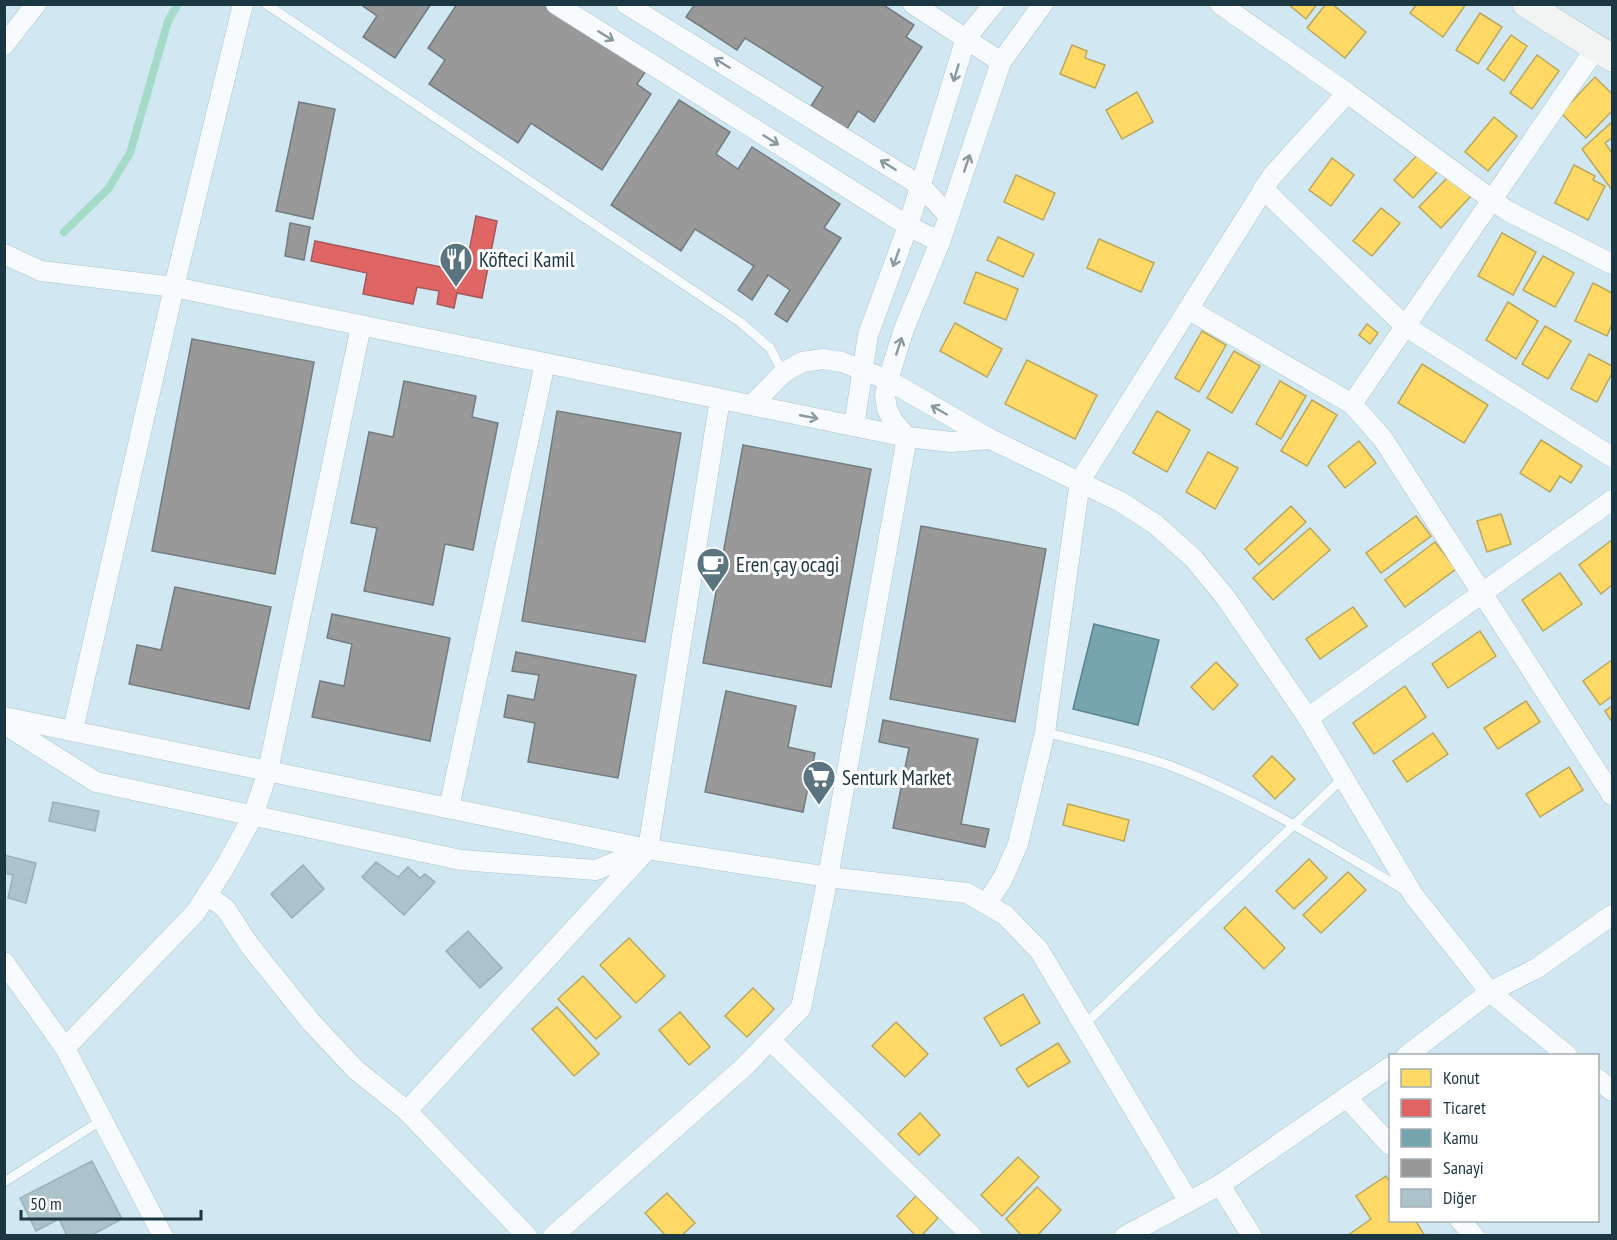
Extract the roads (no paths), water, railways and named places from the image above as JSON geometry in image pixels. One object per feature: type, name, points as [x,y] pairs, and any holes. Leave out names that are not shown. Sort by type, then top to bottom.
[{"type":"main road","points":[[1526,4],[1604,53]]},
{"type":"street","points":[[4,45],[36,4]]},
{"type":"street","points":[[73,730],[174,287],[243,4]]},
{"type":"street","points":[[556,4],[908,226],[940,242]]},
{"type":"street","points":[[626,4],[921,186],[949,216]]},
{"type":"street","points":[[914,4],[1001,62]]},
{"type":"street","points":[[854,426],[868,335],[908,226],[966,38],[993,4]]},
{"type":"street","points":[[907,437],[893,421],[887,409],[885,396],[904,329],[940,242],[1001,62],[1043,4]]},
{"type":"street","points":[[1220,4],[1347,93],[1506,210],[1612,264]]},
{"type":"street","points":[[1352,404],[1492,200],[1604,53]]},
{"type":"street","points":[[987,903],[1003,878],[1018,844],[1045,732],[1080,481],[1263,189],[1347,93]]},
{"type":"street","points":[[1263,189],[1405,326],[1612,457]]},
{"type":"street","points":[[4,254],[41,271],[174,287],[907,437],[951,442],[990,439]]},
{"type":"street","points":[[1188,309],[1352,404],[1383,439],[1612,795]]},
{"type":"street","points":[[65,1048],[195,913],[253,816],[268,771],[361,326]]},
{"type":"street","points":[[752,405],[783,373],[802,362],[823,359],[842,362],[888,380],[990,439],[1121,502],[1155,524],[1193,558],[1226,598],[1308,718],[1414,896],[1490,992],[1566,1054]]},
{"type":"street","points":[[448,808],[545,363]]},
{"type":"street","points":[[407,1111],[648,849],[720,399]]},
{"type":"street","points":[[553,1236],[574,1229],[744,1067],[801,1008],[828,877],[907,437]]},
{"type":"street","points":[[1308,718],[1612,500]]},
{"type":"street","points":[[4,717],[648,849],[828,877],[967,893],[987,903],[1023,931],[1039,950],[1189,1202]]},
{"type":"street","points":[[4,724],[96,782],[461,860],[596,870],[648,849]]},
{"type":"street","points":[[207,895],[225,908],[250,946],[311,1022],[357,1070],[407,1111],[527,1236]]},
{"type":"street","points":[[1409,1054],[1490,992],[1537,968],[1612,915]]},
{"type":"street","points":[[4,962],[65,1048],[163,1236]]},
{"type":"street","points":[[770,1040],[972,1236]]},
{"type":"street","points":[[1125,1236],[1220,1185],[1348,1099],[1389,1068]]},
{"type":"street","points":[[1599,1080],[1612,1091]]},
{"type":"street","points":[[1348,1099],[1389,1145]]},
{"type":"street","points":[[1220,1185],[1252,1236]]},
{"type":"street","points":[[1461,1222],[1474,1236]]},
{"type":"lane","points":[[266,4],[740,322],[770,348],[783,373]]},
{"type":"lane","points":[[1045,732],[1167,765],[1292,824],[1414,896]]},
{"type":"lane","points":[[1084,1025],[1292,824],[1343,778]]},
{"type":"lane","points":[[4,1182],[102,1120]]},
{"type":"waterway","points":[[64,232],[108,189],[130,153],[168,21],[178,4]]},
{"type":"place","name":"Köfteci Kamil","points":[[456,288]]},
{"type":"place","name":"Eren çay ocagi","points":[[713,593]]},
{"type":"place","name":"Senturk Market","points":[[819,806]]}]
